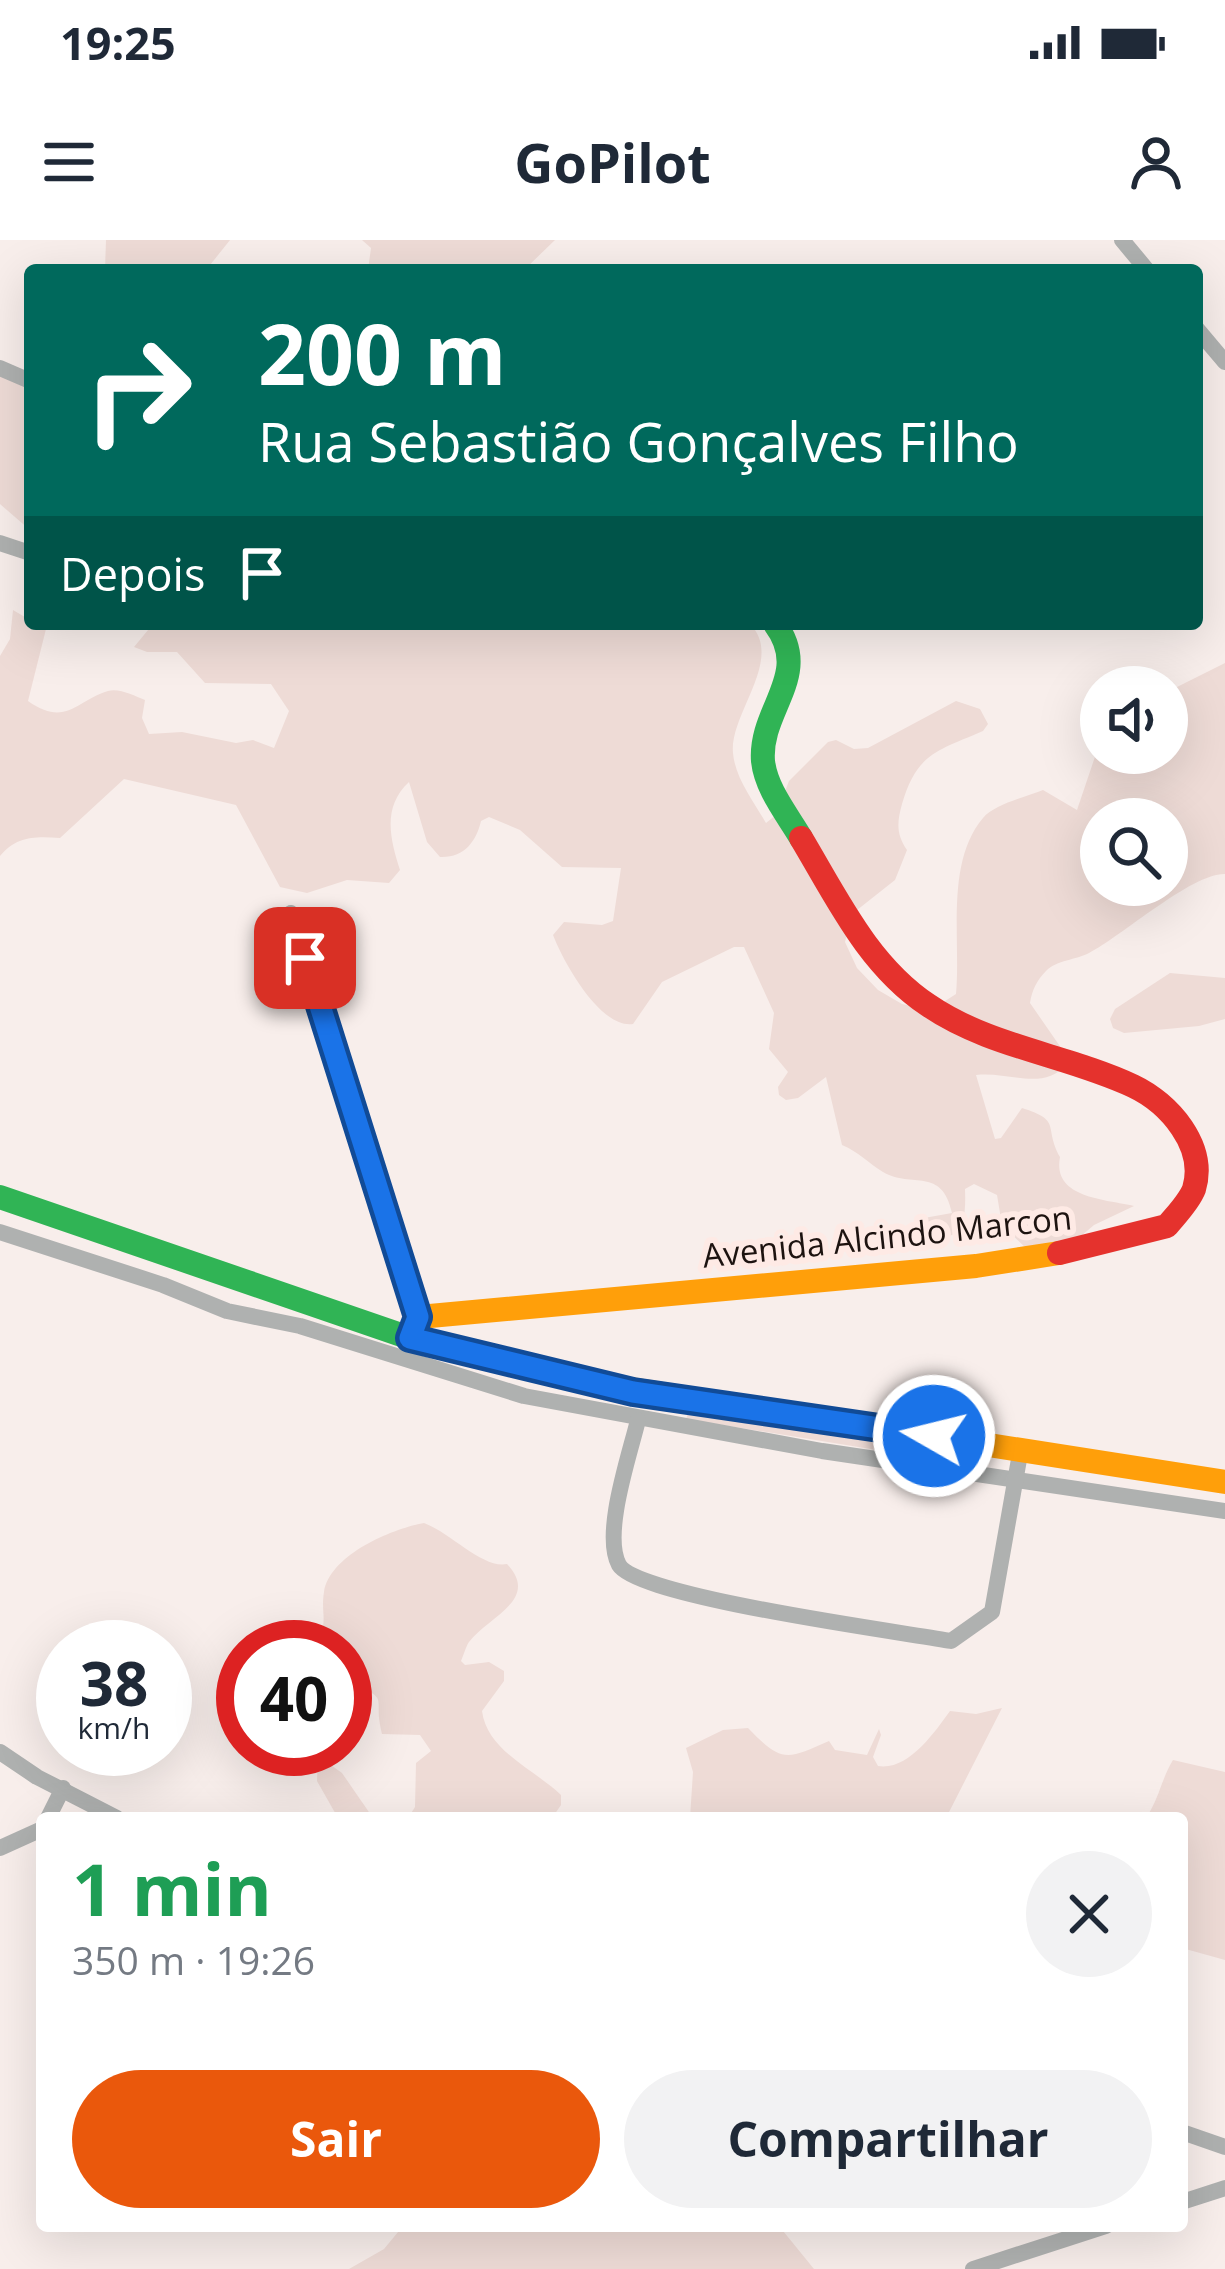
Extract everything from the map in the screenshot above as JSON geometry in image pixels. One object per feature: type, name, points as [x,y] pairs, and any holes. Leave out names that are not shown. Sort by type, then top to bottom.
[{"type":"street","points":[[1122,240],[1142,264]]},
{"type":"street","points":[[1203,336],[1225,362]]},
{"type":"street","name":"Avenida Alcindo Marcon","points":[[411,1338],[1088,1248],[1167,1226],[1196,1186],[1193,1150],[1182,1126],[1136,1087],[959,1024],[924,1003],[871,954],[766,780],[764,737],[790,672],[788,644],[780,630]]},
{"type":"street","points":[[291,913],[411,1338],[524,1396],[638,1420],[1225,1511]]},
{"type":"street","points":[[0,1198],[239,1279],[303,1314]]},
{"type":"street","points":[[0,1232],[227,1311],[303,1314],[633,1392],[1225,1482]]},
{"type":"street","points":[[227,1311],[229,1292],[239,1279]]},
{"type":"street","points":[[638,1420],[614,1546],[620,1567],[632,1576],[701,1597],[951,1641],[992,1612],[1021,1448]]},
{"type":"street","points":[[0,1752],[106,1812]]},
{"type":"street","points":[[51,1812],[63,1788]]},
{"type":"street","points":[[0,1847],[36,1832]]},
{"type":"street","points":[[1188,2134],[1225,2147]]},
{"type":"street","points":[[1188,2200],[1225,2188]]},
{"type":"street","points":[[973,2269],[1087,2232]]},
{"type":"shaded area","points":[[106,240],[230,240],[211,264],[105,264]]},
{"type":"shaded area","points":[[362,240],[555,240],[530,264],[369,264],[371,248]]},
{"type":"shaded area","points":[[0,368],[24,376],[24,525],[0,504]]},
{"type":"shaded area","points":[[13,610],[24,616],[24,630],[46,630],[28,701],[41,709],[62,712],[117,691],[145,700],[142,718],[149,734],[182,732],[236,743],[253,740],[274,748],[289,711],[271,684],[205,683],[177,652],[134,647],[148,630],[754,630],[762,653],[733,753],[741,781],[766,823],[776,815],[789,781],[828,742],[868,748],[956,701],[980,709],[988,724],[922,764],[908,787],[899,817],[899,833],[907,850],[895,880],[852,914],[845,942],[857,968],[878,990],[902,1004],[931,1010],[956,994],[959,879],[971,836],[988,813],[1043,790],[1077,810],[1080,801],[1080,906],[1159,906],[1103,945],[1056,965],[1035,985],[1030,1003],[1066,1055],[1067,1064],[1036,1079],[976,1075],[995,1139],[1001,1138],[1022,1108],[1035,1113],[1048,1121],[1060,1171],[1072,1189],[1134,1206],[1094,1225],[1067,1248],[1030,1252],[1002,1225],[997,1195],[974,1184],[965,1189],[964,1218],[955,1233],[937,1239],[909,1239],[909,1232],[924,1218],[952,1213],[947,1198],[933,1184],[894,1177],[842,1145],[826,1077],[798,1098],[786,1100],[779,1095],[778,1087],[788,1072],[769,1049],[774,1013],[744,947],[734,947],[662,982],[633,1024],[620,1023],[584,991],[553,935],[564,922],[602,925],[613,921],[621,868],[562,867],[520,830],[489,817],[481,821],[468,847],[440,857],[427,842],[409,782],[392,813],[391,835],[400,870],[389,883],[347,880],[307,893],[280,887],[236,805],[124,779],[60,838],[27,839],[0,856],[0,656],[10,639]]},
{"type":"shaded area","points":[[1225,663],[1225,874],[1188,888],[1188,798],[1081,798],[1089,774],[1188,774],[1188,682]]},
{"type":"shaded area","points":[[1170,973],[1225,978],[1225,1019],[1124,1033],[1113,1028],[1110,1019],[1115,1009]]},
{"type":"shaded area","points":[[689,1410],[984,1455],[987,1468],[686,1419]]},
{"type":"shaded area","points":[[424,1523],[477,1556],[507,1564],[516,1577],[515,1598],[469,1642],[461,1661],[465,1665],[489,1662],[504,1671],[504,1681],[482,1711],[486,1725],[502,1748],[561,1795],[556,1812],[412,1812],[416,1763],[431,1751],[420,1735],[382,1734],[378,1700],[372,1694],[372,1620],[323,1620],[329,1579],[350,1555],[379,1538]]},
{"type":"shaded area","points":[[1002,1708],[949,1812],[690,1812],[693,1772],[686,1748],[723,1730],[748,1728],[785,1755],[829,1741],[835,1750],[867,1755],[879,1729],[873,1757],[878,1766],[889,1766],[919,1749],[950,1711],[976,1714]]},
{"type":"shaded area","points":[[1173,1760],[1225,1772],[1225,1960],[1188,1950],[1188,1812],[1149,1812]]},
{"type":"shaded area","points":[[317,1776],[344,1776],[369,1812],[335,1812]]},
{"type":"shaded area","points":[[398,2232],[784,2232],[814,2269],[349,2269],[384,2249]]},
{"type":"traffic: fast","points":[[778,630],[789,660],[764,742],[763,761],[773,791],[801,838]]},
{"type":"traffic: fast","points":[[0,1197],[410,1338],[593,1383]]},
{"type":"traffic: slow","points":[[419,1317],[976,1266],[1059,1253]]},
{"type":"traffic: slow","points":[[593,1383],[1225,1482]]},
{"type":"traffic: jam","points":[[801,838],[871,950],[928,1005],[976,1031],[1133,1086],[1160,1103],[1182,1128],[1197,1173],[1192,1194],[1167,1226],[1059,1253]]},
{"type":"route","points":[[305,958],[418,1317],[410,1338],[633,1392],[934,1436]]}]
